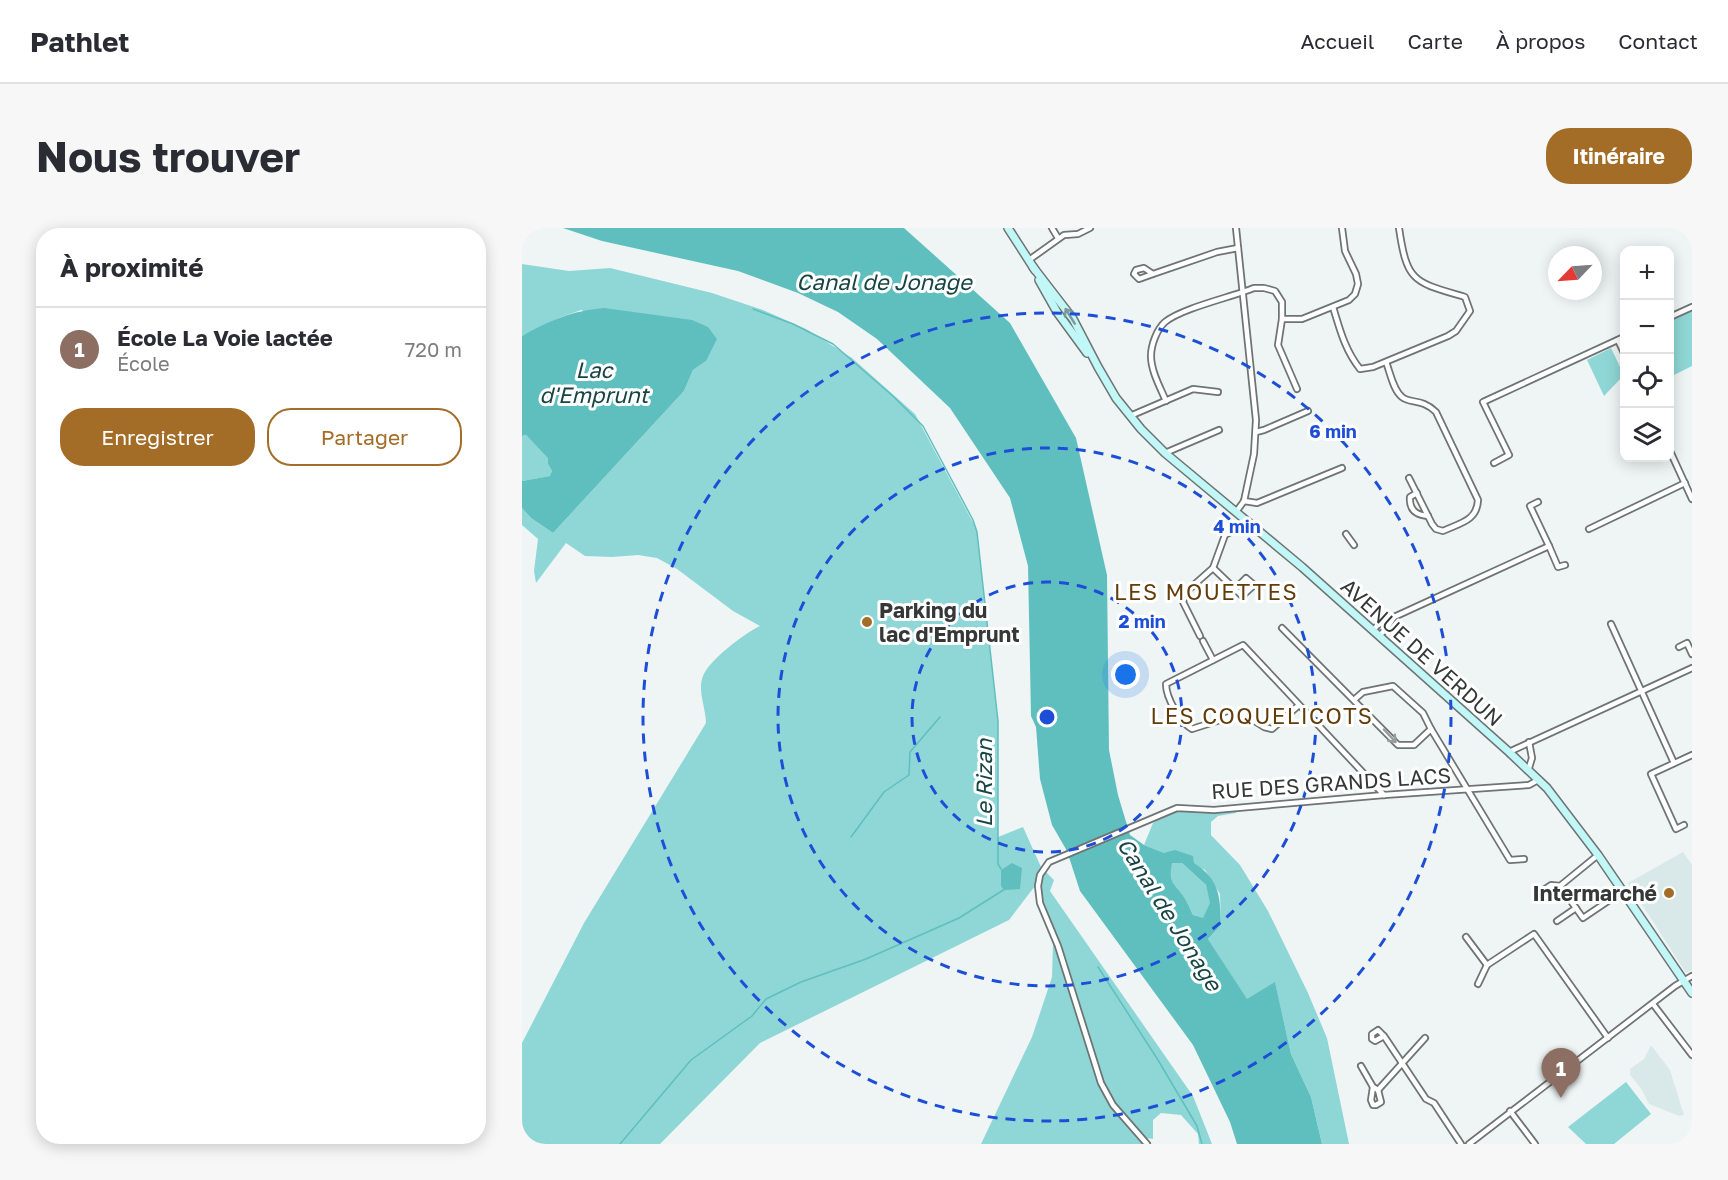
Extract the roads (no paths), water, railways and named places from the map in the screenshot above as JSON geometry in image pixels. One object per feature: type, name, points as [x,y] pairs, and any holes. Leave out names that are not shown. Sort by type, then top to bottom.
[{"type":"main road","name":"AVENUE DE VERDUN","points":[[1008,228],[1031,263],[1062,320],[1098,367],[1130,416],[1165,453],[1302,567],[1509,752],[1546,788],[1598,855],[1692,993]]},
{"type":"street","points":[[1052,228],[1058,238]]},
{"type":"street","points":[[1031,263],[1058,238],[1078,234],[1090,228]]},
{"type":"street","points":[[1236,228],[1254,387],[1256,432],[1244,501],[1236,512]]},
{"type":"street","points":[[1282,319],[1298,320],[1349,300],[1355,294],[1358,284],[1346,251],[1342,228]]},
{"type":"street","points":[[1333,307],[1344,345],[1350,357],[1360,369],[1365,370],[1456,331],[1470,311],[1465,297],[1437,289],[1412,274],[1404,258],[1399,228]]},
{"type":"street","points":[[1153,274],[1217,252],[1238,248]]},
{"type":"street","points":[[1166,401],[1153,368],[1151,355],[1159,329],[1167,321],[1181,314],[1254,288],[1275,291],[1282,302],[1278,345],[1297,389]]},
{"type":"street","points":[[1674,315],[1692,307]]},
{"type":"street","points":[[1494,463],[1509,455],[1483,402],[1618,340],[1620,344]]},
{"type":"street","points":[[1386,362],[1397,391],[1403,399],[1427,404],[1436,412],[1478,500],[1478,509],[1474,516],[1443,531],[1436,529],[1409,478]]},
{"type":"street","points":[[1130,416],[1193,389],[1218,392]]},
{"type":"street","points":[[1256,432],[1308,411]]},
{"type":"street","points":[[1165,453],[1219,430]]},
{"type":"street","points":[[1674,460],[1692,499]]},
{"type":"street","points":[[1244,501],[1257,503],[1342,468]]},
{"type":"street","points":[[1589,528],[1685,483]]},
{"type":"street","points":[[1417,493],[1409,500],[1414,512],[1428,516]]},
{"type":"street","points":[[1538,502],[1530,506],[1558,567],[1565,564]]},
{"type":"street","points":[[1213,660],[1183,602],[1186,592],[1213,568],[1225,535],[1248,523]]},
{"type":"street","points":[[1346,534],[1354,545]]},
{"type":"street","points":[[1373,630],[1381,622],[1549,546]]},
{"type":"street","points":[[1213,568],[1235,589]]},
{"type":"street","points":[[1379,636],[1394,617]]},
{"type":"street","points":[[1611,624],[1674,763]]},
{"type":"street","points":[[1282,628],[1398,746],[1414,745],[1431,729]]},
{"type":"street","points":[[1679,647],[1687,643],[1692,654]]},
{"type":"street","points":[[1299,705],[1272,729],[1264,728],[1242,712],[1192,729],[1186,726],[1166,692],[1166,684],[1244,645],[1384,795]]},
{"type":"street","points":[[1509,752],[1692,668]]},
{"type":"street","points":[[1354,699],[1363,692],[1393,686],[1423,713],[1510,860],[1524,859]]},
{"type":"street","points":[[1528,771],[1532,758],[1529,742]]},
{"type":"street","points":[[1684,825],[1676,829],[1651,774],[1692,755]]},
{"type":"street","name":"RUE DES GRANDS LACS","points":[[1148,1144],[1106,1094],[1058,946],[1040,903],[1038,886],[1044,867],[1054,860],[1177,808],[1214,810],[1467,790],[1529,784],[1538,780]]},
{"type":"street","points":[[1539,893],[1551,885],[1560,886],[1598,855]]},
{"type":"street","points":[[1560,886],[1583,918],[1623,891]]},
{"type":"street","points":[[1557,921],[1576,908]]},
{"type":"street","points":[[1478,984],[1487,965],[1534,934],[1608,1038]]},
{"type":"street","points":[[1466,937],[1487,965]]},
{"type":"street","points":[[1469,1144],[1692,976]]},
{"type":"street","points":[[1653,1004],[1692,1054]]},
{"type":"street","points":[[1384,1036],[1426,1099],[1434,1103],[1461,1144]]},
{"type":"street","points":[[1361,1066],[1376,1088],[1425,1038]]},
{"type":"street","points":[[1510,1112],[1535,1144]]},
{"type":"water","name":"Canal de Jonage","points":[[563,228],[904,228],[1010,323],[1076,438],[1107,575],[1109,750],[1118,795],[1130,835],[1144,845],[1164,853],[1175,850],[1193,856],[1194,863],[1203,869],[1214,882],[1219,897],[1221,925],[1208,939],[1247,999],[1275,982],[1291,1054],[1311,1097],[1322,1144],[1237,1144],[1230,1122],[1193,1045],[1080,891],[1067,851],[1052,825],[1040,779],[1036,727],[1031,716],[1028,566],[1010,498],[950,408],[877,339],[838,312],[798,293],[738,271],[602,241]],"holes":[[[1172,863],[1182,863],[1206,885],[1210,903],[1203,918],[1193,915],[1171,879]]]},
{"type":"water","name":"Lac d'Emprunt","points":[[604,308],[692,320],[708,327],[717,339],[706,361],[693,370],[684,391],[553,533],[531,518],[522,508],[522,481],[550,476],[552,471],[548,458],[526,435],[522,436],[522,336],[562,317],[581,311]]},
{"type":"water","points":[[1012,863],[1022,868],[1020,889],[1004,890],[1001,886],[1001,870]]},
{"type":"waterway","name":"Le Rizan","points":[[753,309],[793,324],[833,344],[894,397],[923,426],[973,520],[977,532],[998,721],[998,864],[1001,869]]},
{"type":"waterway","points":[[851,837],[884,792],[909,775],[910,752],[940,717]]},
{"type":"waterway","name":"Le Rizan","points":[[620,1144],[691,1060],[752,1016],[766,999],[801,982],[866,959],[959,918],[1005,889]]},
{"type":"waterway","points":[[1098,967],[1197,1126],[1202,1144]]},
{"type":"place","name":"Parking du lac d'Emprunt","points":[[867,622]]},
{"type":"place","name":"Intermarché","points":[[1669,893]]},
{"type":"place","name":"École La Voie lactée","points":[[1561,1098]]},
{"type":"district","name":"LES MOUETTES","points":[[1206,591]]},
{"type":"district","name":"LES COQUELICOTS","points":[[1262,715]]}]
